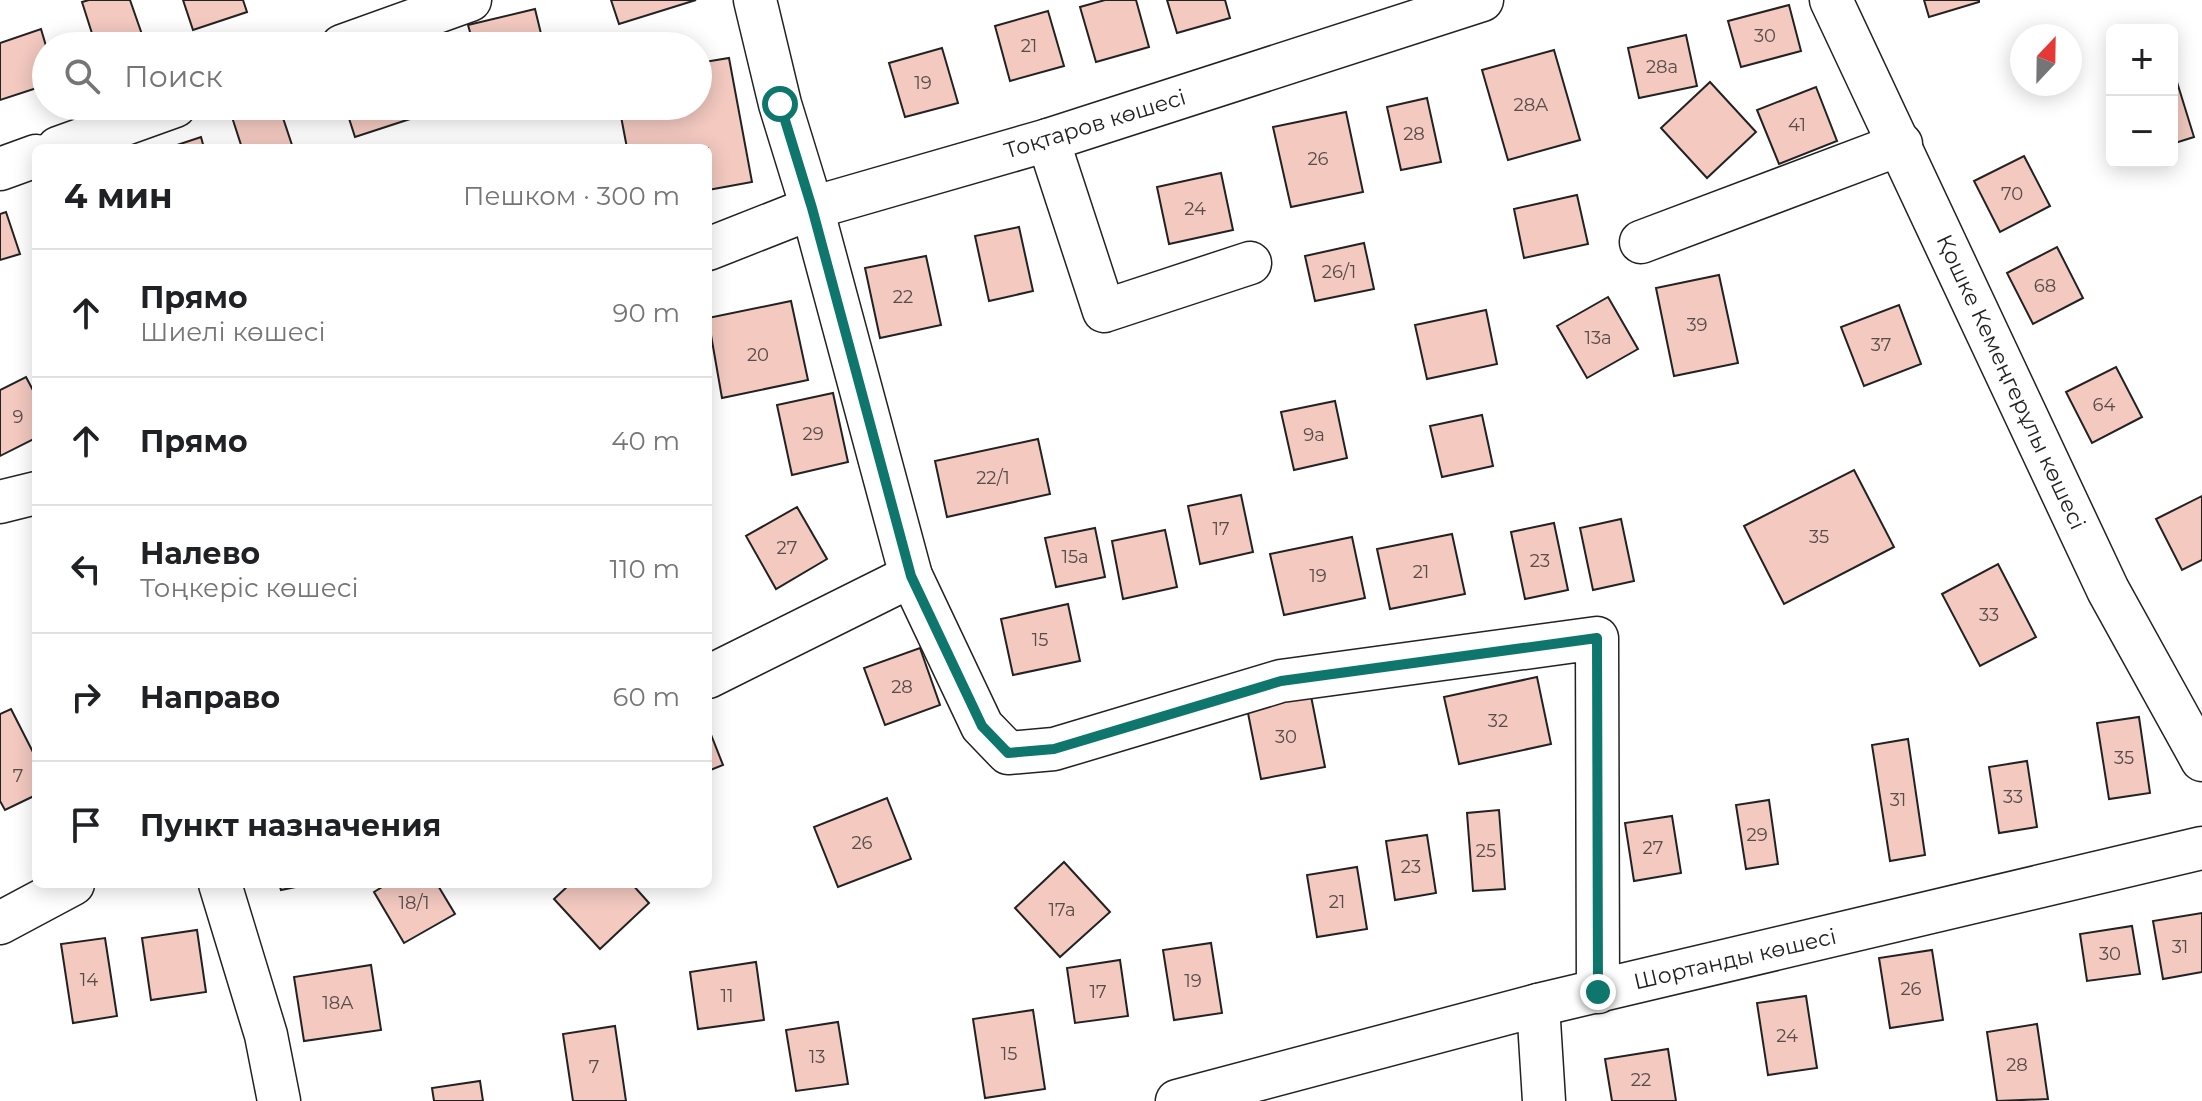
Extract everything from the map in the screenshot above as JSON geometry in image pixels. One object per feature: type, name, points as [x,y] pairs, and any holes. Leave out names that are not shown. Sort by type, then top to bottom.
[{"type":"street","points":[[381,32],[470,0]]},
{"type":"street","points":[[755,0],[780,104],[812,208],[911,576],[982,726],[1008,753],[1054,749],[1281,681],[1597,638],[1598,992]]},
{"type":"street","name":"Тоқтаров көшесі","points":[[712,247],[812,208],[1048,140],[1482,0]]},
{"type":"street","name":"Қошке Кемеңгерұлы көшесі","points":[[1831,0],[2108,590],[2202,760]]},
{"type":"street","points":[[69,144],[136,120]]},
{"type":"street","points":[[1048,140],[1104,311],[1250,263]]},
{"type":"street","points":[[1641,242],[1901,144]]},
{"type":"street","points":[[0,169],[32,157]]},
{"type":"street","points":[[0,502],[32,494]]},
{"type":"street","points":[[712,675],[911,576]]},
{"type":"street","name":"Шортанды көшесі","points":[[1177,1101],[1538,1005],[2202,848]]},
{"type":"street","points":[[0,923],[66,888]]},
{"type":"street","points":[[221,888],[266,1035],[279,1101]]},
{"type":"street","points":[[1538,1005],[1544,1101]]},
{"type":"building","points":[[130,0],[141,32],[92,32],[82,2]]},
{"type":"building","points":[[183,0],[243,0],[247,12],[193,30]]},
{"type":"building","points":[[611,0],[696,0],[619,24]]},
{"type":"building","points":[[1105,0],[1136,0],[1149,47],[1096,62],[1080,7]]},
{"type":"building","points":[[1167,0],[1225,0],[1230,18],[1177,33]]},
{"type":"building","points":[[1924,0],[1979,0],[1979,2],[1929,17]]},
{"type":"building","points":[[1789,5],[1801,51],[1741,67],[1728,21]]},
{"type":"building","points":[[535,9],[541,32],[470,32],[468,25]]},
{"type":"building","points":[[1048,11],[1064,66],[1010,81],[995,26]]},
{"type":"building","points":[[32,32],[32,90],[0,100],[0,43]]},
{"type":"building","points":[[1686,35],[1697,86],[1639,98],[1628,48]]},
{"type":"building","points":[[942,48],[958,103],[905,117],[889,63]]},
{"type":"building","points":[[1554,50],[1580,140],[1508,160],[1482,70]]},
{"type":"building","points":[[729,58],[752,182],[712,189],[712,144],[626,144],[622,120],[712,120],[712,61]]},
{"type":"building","points":[[1710,82],[1756,132],[1707,178],[1661,128]]},
{"type":"building","points":[[2178,85],[2194,137],[2178,142]]},
{"type":"building","points":[[1816,87],[1837,141],[1779,164],[1757,110]]},
{"type":"building","points":[[1427,98],[1441,162],[1401,170],[1387,107]]},
{"type":"building","points":[[1346,112],[1363,192],[1291,207],[1273,127]]},
{"type":"building","points":[[233,120],[284,120],[292,144],[241,144]]},
{"type":"building","points":[[350,120],[407,120],[355,137]]},
{"type":"building","points":[[201,137],[203,144],[180,144]]},
{"type":"building","points":[[2024,156],[2050,206],[2000,232],[1974,181]]},
{"type":"building","points":[[1221,173],[1233,230],[1169,244],[1157,187]]},
{"type":"building","points":[[1577,195],[1588,244],[1524,258],[1514,209]]},
{"type":"building","points":[[6,212],[20,254],[0,260],[0,214]]},
{"type":"building","points":[[1019,227],[1033,291],[989,301],[975,236]]},
{"type":"building","points":[[1364,243],[1374,289],[1315,301],[1305,256]]},
{"type":"building","points":[[2057,247],[2083,298],[2033,324],[2007,273]]},
{"type":"building","points":[[926,256],[941,325],[880,338],[865,268]]},
{"type":"building","points":[[1719,275],[1738,363],[1674,376],[1656,288]]},
{"type":"building","points":[[1608,297],[1638,349],[1587,378],[1557,326]]},
{"type":"building","points":[[791,301],[808,380],[722,398],[712,341],[712,317]]},
{"type":"building","points":[[1899,305],[1921,364],[1864,386],[1841,327]]},
{"type":"building","points":[[1486,310],[1497,364],[1427,379],[1415,325]]},
{"type":"building","points":[[2116,367],[2142,417],[2092,443],[2066,392]]},
{"type":"building","points":[[26,377],[32,388],[32,440],[0,456],[0,390]]},
{"type":"building","points":[[833,393],[848,462],[792,475],[777,405]]},
{"type":"building","points":[[1335,401],[1347,458],[1294,470],[1281,412]]},
{"type":"building","points":[[1482,415],[1493,466],[1442,477],[1430,426]]},
{"type":"building","points":[[1038,439],[1050,494],[947,517],[935,461]]},
{"type":"building","points":[[1854,470],[1894,547],[1784,604],[1744,526]]},
{"type":"building","points":[[1241,495],[1253,552],[1200,564],[1188,506]]},
{"type":"building","points":[[2202,496],[2202,560],[2182,570],[2156,519]]},
{"type":"building","points":[[797,507],[827,559],[776,589],[746,536]]},
{"type":"building","points":[[1621,519],[1634,581],[1593,590],[1580,528]]},
{"type":"building","points":[[1554,523],[1568,590],[1525,599],[1511,532]]},
{"type":"building","points":[[1095,528],[1105,577],[1056,587],[1045,538]]},
{"type":"building","points":[[1165,530],[1177,587],[1123,599],[1112,541]]},
{"type":"building","points":[[1452,534],[1465,594],[1390,609],[1377,549]]},
{"type":"building","points":[[1352,537],[1365,598],[1284,615],[1270,554]]},
{"type":"building","points":[[1998,564],[2036,637],[1980,666],[1942,594]]},
{"type":"building","points":[[1068,604],[1080,661],[1013,675],[1001,619]]},
{"type":"building","points":[[920,648],[940,705],[885,725],[864,668]]},
{"type":"building","points":[[1537,677],[1551,744],[1459,764],[1444,697]]},
{"type":"building","points":[[1311,696],[1325,767],[1261,779],[1247,708]]},
{"type":"building","points":[[11,709],[32,750],[32,797],[5,810],[0,801],[0,714]]},
{"type":"building","points":[[2139,717],[2150,793],[2109,799],[2097,723]]},
{"type":"building","points":[[712,737],[723,765],[712,769]]},
{"type":"building","points":[[1908,739],[1925,855],[1890,861],[1872,745]]},
{"type":"building","points":[[2027,761],[2037,827],[1999,833],[1989,767]]},
{"type":"building","points":[[887,798],[911,859],[838,887],[814,827]]},
{"type":"building","points":[[1769,800],[1778,864],[1746,869],[1736,805]]},
{"type":"building","points":[[1499,810],[1505,889],[1473,891],[1467,813]]},
{"type":"building","points":[[1672,816],[1681,873],[1634,881],[1625,823]]},
{"type":"building","points":[[1427,835],[1436,893],[1395,900],[1386,841]]},
{"type":"building","points":[[1064,862],[1110,912],[1060,957],[1015,908]]},
{"type":"building","points":[[1357,867],[1367,929],[1317,937],[1307,875]]},
{"type":"building","points":[[380,888],[439,888],[455,914],[404,943],[374,892]]},
{"type":"building","points":[[566,888],[636,888],[649,903],[600,949],[554,899]]},
{"type":"building","points":[[2202,913],[2202,972],[2163,979],[2153,921]]},
{"type":"building","points":[[2132,926],[2140,974],[2087,981],[2080,934]]},
{"type":"building","points":[[197,930],[206,992],[151,1000],[142,938]]},
{"type":"building","points":[[105,938],[117,1016],[73,1023],[61,944]]},
{"type":"building","points":[[1211,943],[1222,1013],[1174,1020],[1163,950]]},
{"type":"building","points":[[1932,950],[1943,1020],[1890,1028],[1879,958]]},
{"type":"building","points":[[1120,960],[1128,1016],[1075,1023],[1067,968]]},
{"type":"building","points":[[756,962],[764,1020],[698,1029],[690,972]]},
{"type":"building","points":[[371,965],[381,1030],[304,1041],[294,977]]},
{"type":"building","points":[[1806,996],[1817,1068],[1768,1075],[1757,1003]]},
{"type":"building","points":[[1033,1010],[1045,1089],[985,1098],[973,1019]]},
{"type":"building","points":[[838,1022],[848,1084],[796,1091],[786,1030]]},
{"type":"building","points":[[2037,1024],[2048,1099],[1997,1101],[1987,1032]]},
{"type":"building","points":[[615,1026],[626,1101],[573,1101],[563,1034]]},
{"type":"building","points":[[1668,1049],[1676,1101],[1612,1101],[1605,1059]]},
{"type":"building","points":[[480,1081],[483,1101],[434,1101],[432,1088]]},
{"type":"route","points":[[780,104],[812,208],[911,576],[982,726],[1008,753],[1054,749],[1281,681],[1597,638],[1598,992]]}]
